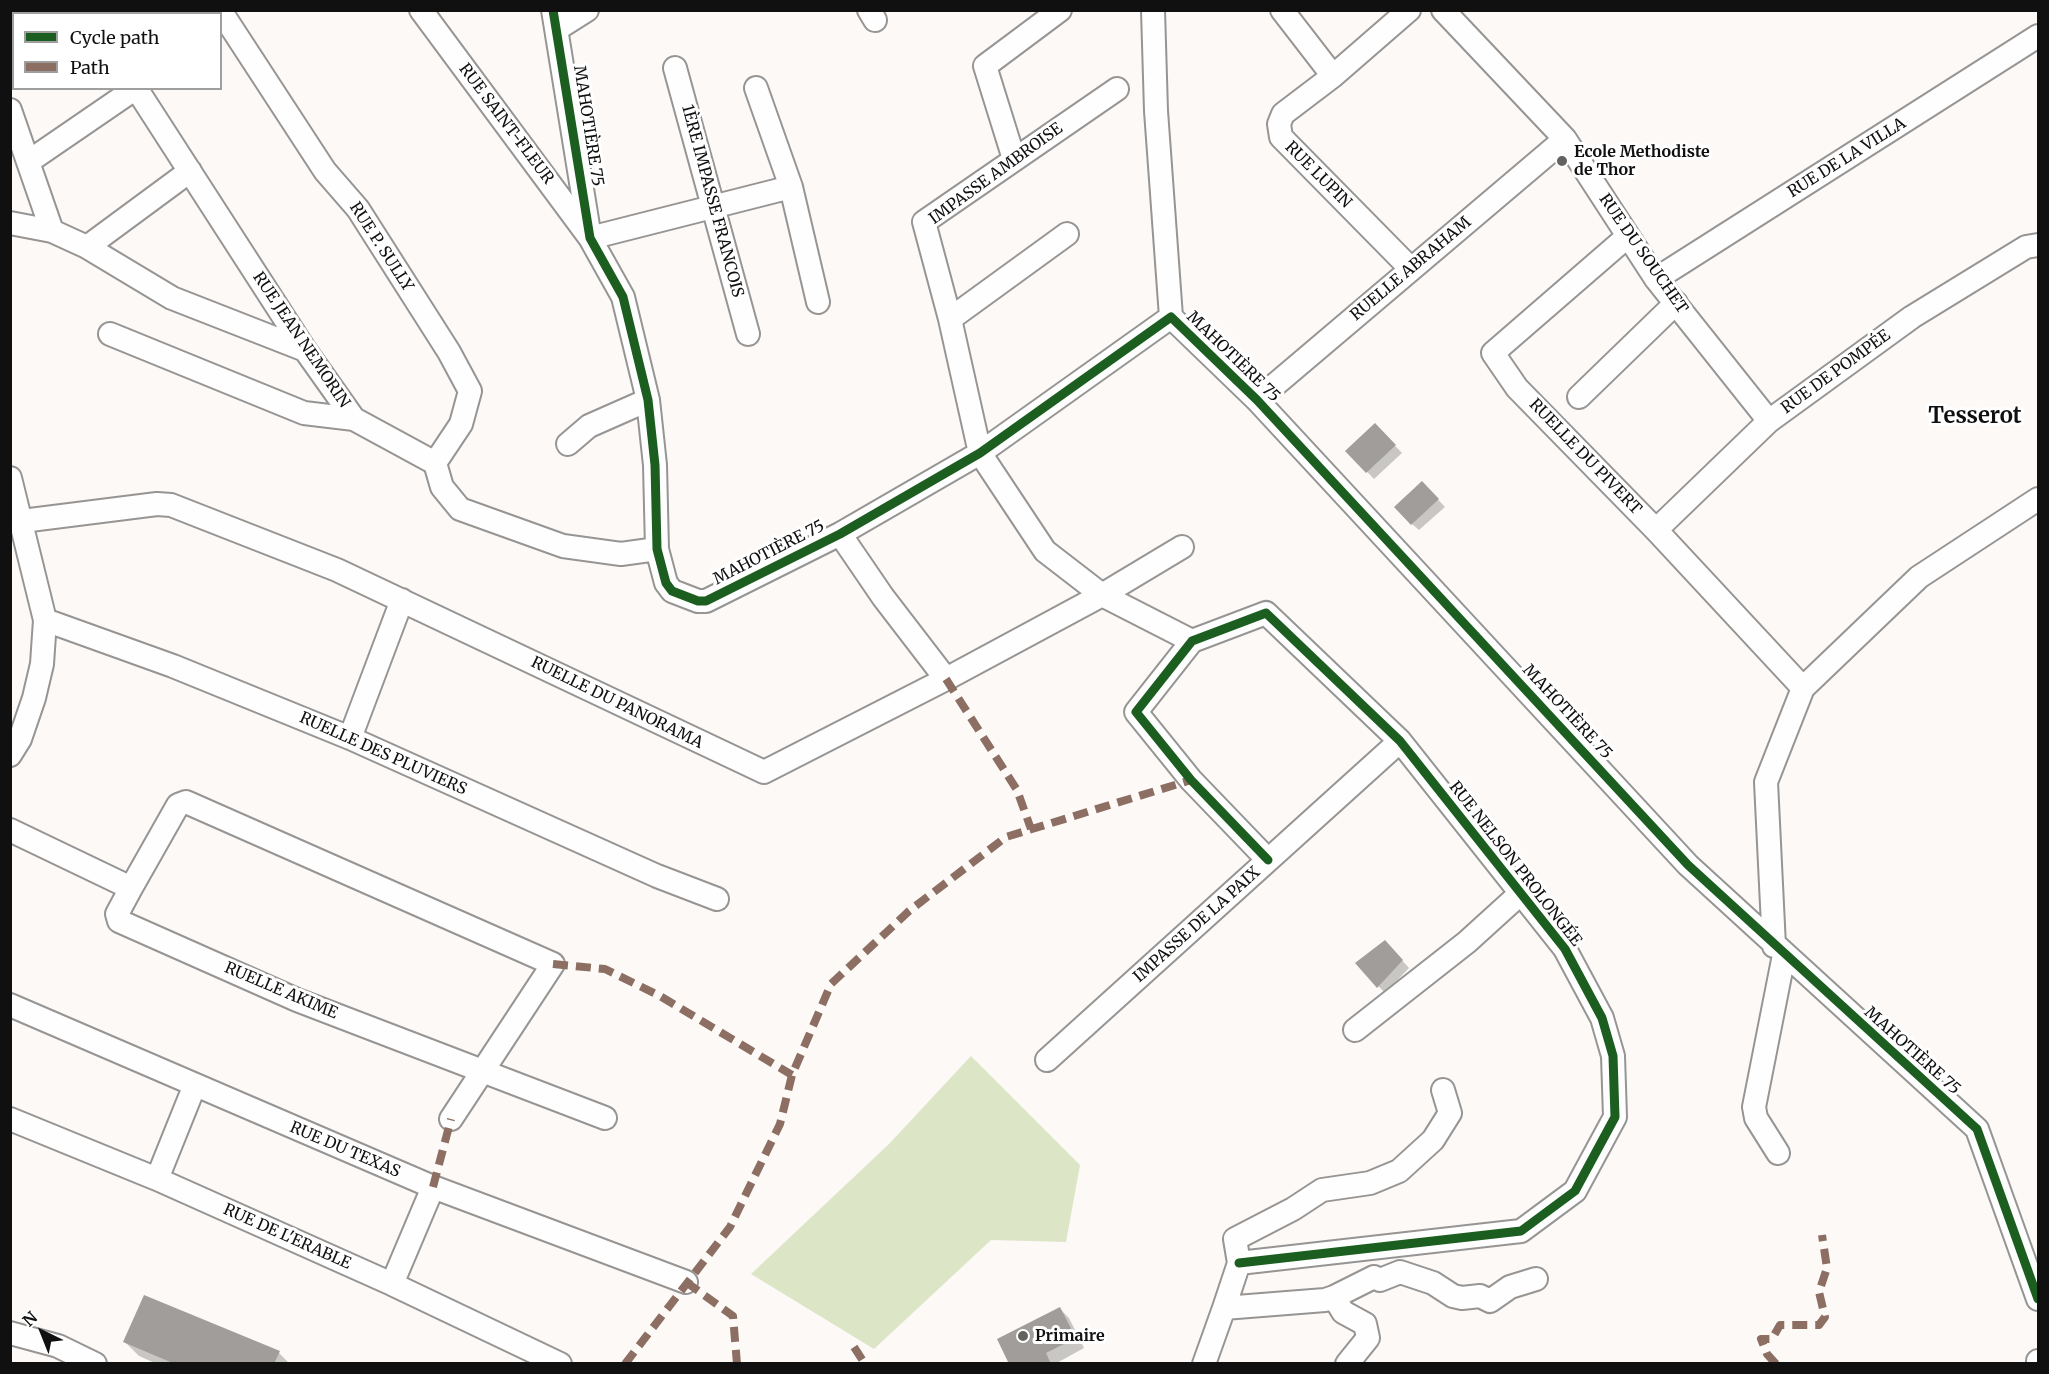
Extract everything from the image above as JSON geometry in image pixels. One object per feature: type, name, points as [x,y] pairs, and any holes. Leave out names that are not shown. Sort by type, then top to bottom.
[{"type":"street","name":"RUE SAINT-FLEUR","points":[[421,10],[590,238]]},
{"type":"street","points":[[555,20],[587,10]]},
{"type":"street","points":[[1014,159],[985,66],[1060,10]]},
{"type":"street","points":[[1152,10],[1156,111],[1171,317]]},
{"type":"street","points":[[1282,10],[1333,76]]},
{"type":"street","name":"RUE LUPIN","points":[[1409,10],[1333,76],[1283,114],[1279,124],[1281,137],[1411,269]]},
{"type":"street","name":"RUE DU SOUCHET","points":[[1443,10],[1565,139],[1656,279],[1768,421]]},
{"type":"street","name":"RUE P. SULLY","points":[[222,13],[325,171],[358,209],[449,352],[470,391],[461,424],[435,464]]},
{"type":"street","name":"MAHOTIÈRE 75","points":[[555,20],[590,238],[623,297],[648,400],[655,465],[657,549],[666,583],[672,591],[698,601],[706,601],[840,534],[980,453],[1171,317],[1257,400],[1688,865],[1977,1129],[2038,1299]]},
{"type":"street","name":"RUE DE LA VILLA","points":[[1656,279],[2038,36]]},
{"type":"street","name":"1ÈRE IMPASSE FRANCOIS","points":[[675,68],[748,334]]},
{"type":"street","points":[[756,88],[791,187],[818,302]]},
{"type":"street","name":"IMPASSE AMBROISE","points":[[950,319],[924,222],[1117,89]]},
{"type":"street","points":[[28,162],[133,90]]},
{"type":"street","name":"RUE JEAN NEMORIN","points":[[137,90],[305,350],[354,419],[435,464]]},
{"type":"street","points":[[10,110],[52,231]]},
{"type":"street","name":"RUELLE ABRAHAM","points":[[1257,400],[1565,139]]},
{"type":"street","points":[[87,247],[190,171]]},
{"type":"street","points":[[590,238],[791,187]]},
{"type":"street","points":[[10,223],[52,231],[87,247],[172,298],[305,350]]},
{"type":"street","points":[[1067,234],[950,319],[980,453],[1045,551],[1102,595],[1192,641],[1136,712],[1191,780],[1268,860]]},
{"type":"street","name":"RUELLE DU PIVERT","points":[[1628,236],[1493,353],[1517,388],[1656,530],[1803,688]]},
{"type":"street","name":"RUE DE POMPÉE","points":[[1656,530],[1768,421],[1912,317],[2026,247],[2038,245]]},
{"type":"street","points":[[1579,398],[1676,303]]},
{"type":"street","points":[[110,334],[304,413],[354,419]]},
{"type":"street","points":[[568,444],[589,426],[648,400]]},
{"type":"street","points":[[435,464],[442,488],[460,508],[562,546],[621,554],[657,549]]},
{"type":"street","points":[[10,478],[45,620],[42,664],[14,742]]},
{"type":"street","points":[[1778,1153],[1756,1118],[1754,1107],[1779,950],[1766,782],[1803,688],[1918,577],[2038,499]]},
{"type":"street","name":"RUELLE DU PANORAMA","points":[[22,521],[157,504],[171,505],[337,570],[764,772],[946,679],[1102,595],[1182,547]]},
{"type":"street","points":[[840,534],[883,597],[946,679]]},
{"type":"street","points":[[350,738],[402,600]]},
{"type":"street","name":"RUE NELSON PROLONGÉE","points":[[1192,641],[1266,613],[1400,741],[1565,949],[1602,1018],[1613,1056],[1615,1117],[1575,1191],[1521,1231],[1239,1263]]},
{"type":"street","name":"RUELLE DES PLUVIERS","points":[[45,620],[172,666],[350,738],[657,876],[717,899]]},
{"type":"street","name":"IMPASSE DE LA PAIX","points":[[1047,1059],[1400,741]]},
{"type":"street","points":[[10,830],[131,888],[178,805],[186,802],[553,963],[452,1119]]},
{"type":"street","name":"RUELLE AKIME","points":[[131,888],[117,914],[119,921],[297,1000],[605,1118]]},
{"type":"street","points":[[1355,1030],[1467,942],[1521,893]]},
{"type":"street","name":"RUE DU TEXAS","points":[[10,1005],[194,1087],[432,1187],[686,1282]]},
{"type":"street","points":[[157,1179],[194,1087]]},
{"type":"street","points":[[1204,1364],[1239,1263],[1235,1239],[1293,1209],[1322,1190],[1370,1183],[1399,1171],[1433,1140],[1450,1113],[1443,1089]]},
{"type":"street","name":"RUE DE L'ERABLE","points":[[10,1119],[157,1179],[392,1284],[560,1364]]},
{"type":"street","points":[[392,1284],[432,1187]]},
{"type":"street","points":[[1224,1308],[1325,1300],[1374,1276],[1380,1280],[1400,1272],[1433,1283],[1453,1296],[1462,1298],[1480,1296],[1490,1301],[1510,1287],[1536,1279]]},
{"type":"street","points":[[1334,1297],[1343,1312],[1365,1324],[1368,1338],[1347,1364]]},
{"type":"street","points":[[10,1333],[58,1346],[95,1364]]},
{"type":"green space","points":[[971,1056],[1080,1165],[1066,1242],[991,1240],[874,1349],[751,1274],[889,1144]]},
{"type":"building","points":[[1375,423],[1396,445],[1366,473],[1345,451]]},
{"type":"building","points":[[1422,481],[1439,499],[1411,525],[1394,507]]},
{"type":"building","points":[[1385,940],[1403,960],[1377,988],[1355,963]]},
{"type":"building","points":[[144,1295],[280,1351],[274,1364],[175,1364],[123,1342]]},
{"type":"building","name":"Primaire","points":[[1060,1307],[1076,1338],[1046,1353],[1051,1364],[1009,1364],[997,1339]]},
{"type":"marked path","points":[[946,679],[1017,790],[1031,829]]},
{"type":"marked path","points":[[625,1364],[730,1227],[780,1124],[792,1075],[831,984],[909,911],[1006,837],[1191,780]]},
{"type":"marked path","points":[[553,964],[605,969],[660,996],[792,1075]]},
{"type":"marked path","points":[[433,1187],[451,1119]]},
{"type":"marked path","points":[[1776,1364],[1767,1354],[1761,1339],[1772,1339],[1780,1325],[1819,1325],[1825,1317],[1819,1292],[1827,1268],[1822,1235]]},
{"type":"marked path","points":[[686,1282],[733,1316],[737,1364]]},
{"type":"marked path","points":[[854,1347],[865,1364]]},
{"type":"cycle path","points":[[553,10],[590,238],[623,297],[648,400],[655,465],[657,549],[666,583],[672,591],[698,601],[706,601],[840,534],[980,453],[1171,317],[1257,400],[1688,865],[1977,1129],[2038,1299]]},
{"type":"cycle path","points":[[1239,1263],[1521,1231],[1575,1191],[1615,1117],[1613,1056],[1602,1018],[1565,949],[1400,741],[1266,613],[1192,641],[1136,712],[1191,780],[1268,860]]},
{"type":"place","name":"Ecole Methodiste de Thor","points":[[1562,161]]},
{"type":"place","name":"Primaire","points":[[1023,1336]]},
{"type":"district","name":"Tesserot","points":[[1975,417]]}]
